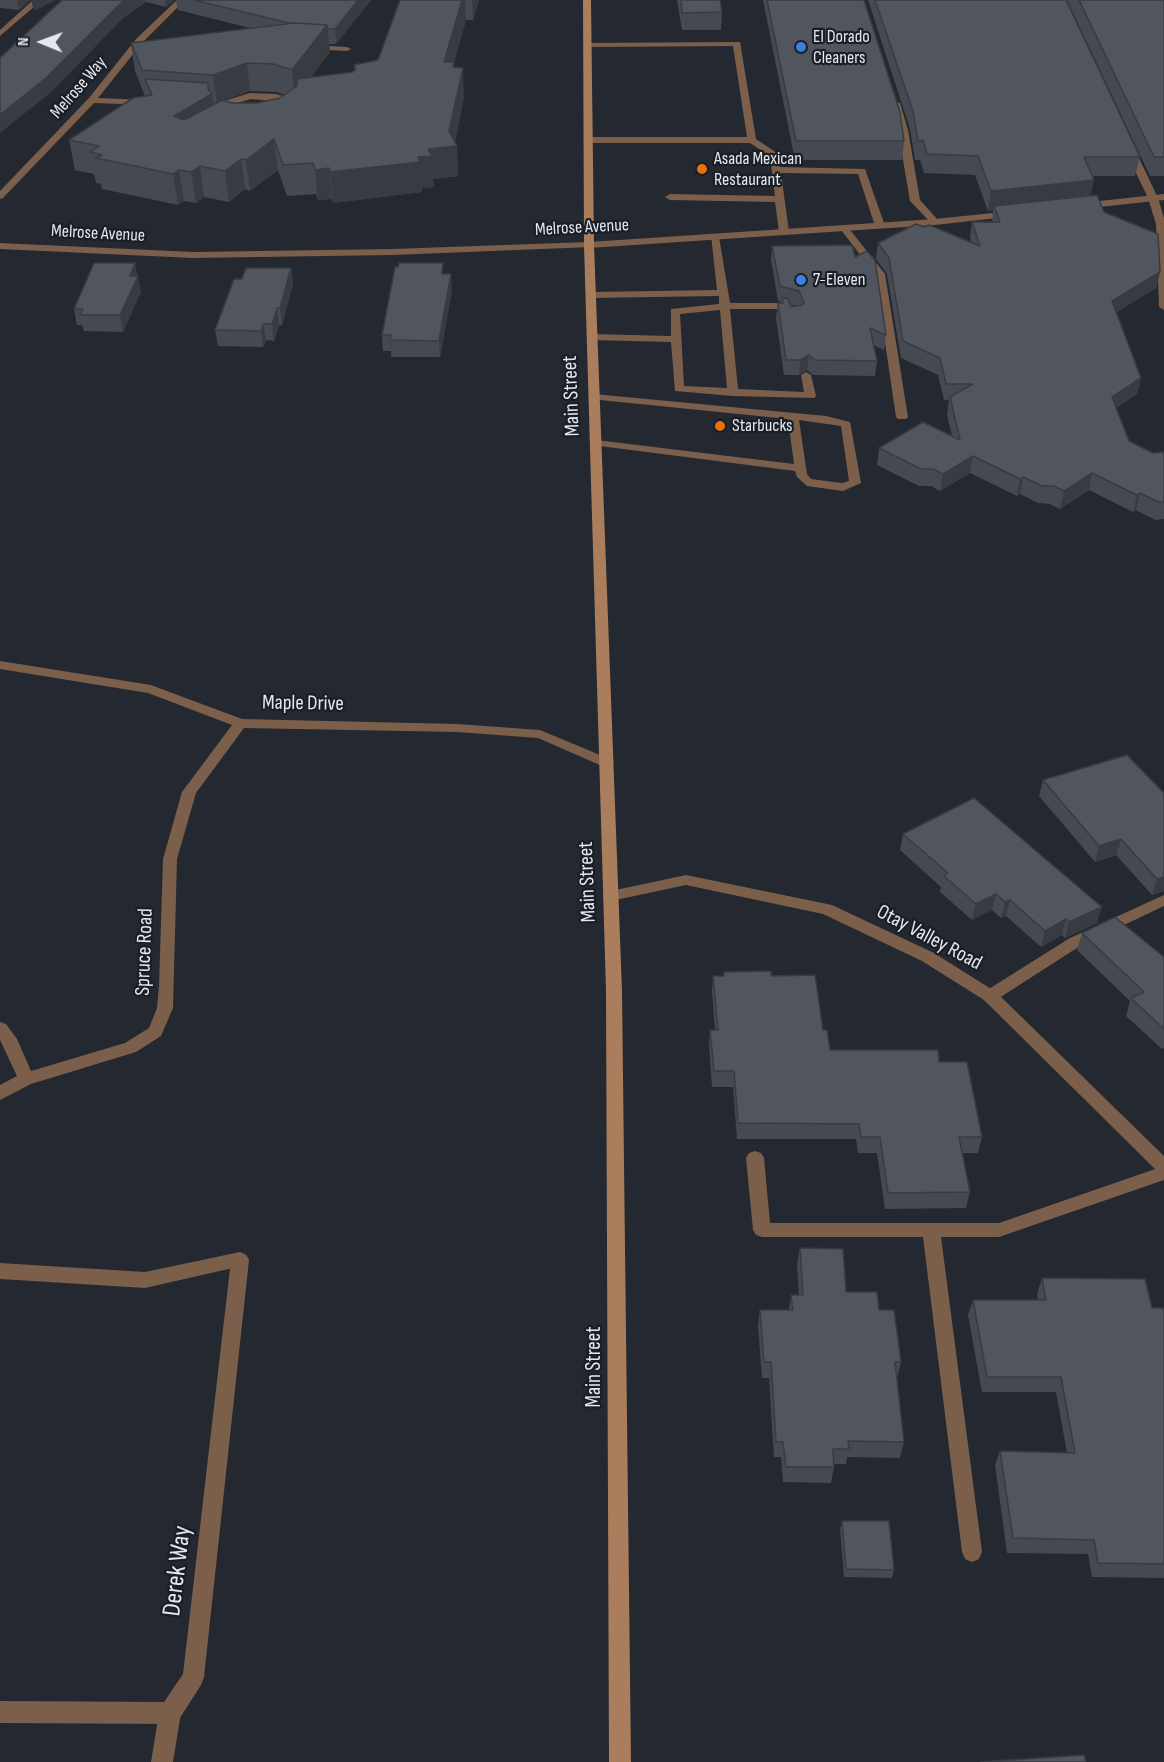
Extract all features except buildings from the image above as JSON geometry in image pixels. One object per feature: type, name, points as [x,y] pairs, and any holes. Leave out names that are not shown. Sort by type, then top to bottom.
[{"type":"main road","name":"Main Street","points":[[587,0],[589,245],[614,1003],[621,1762]]},
{"type":"street","points":[[0,34],[38,0]]},
{"type":"street","name":"Melrose Way","points":[[0,196],[92,100],[139,41],[181,0]]},
{"type":"street","points":[[139,41],[150,42]]},
{"type":"street","points":[[587,45],[736,44],[752,140]]},
{"type":"street","points":[[303,46],[347,50]]},
{"type":"street","points":[[293,104],[295,114],[282,123],[248,128],[227,124],[217,117],[220,108],[227,103],[250,96],[276,97],[293,104],[305,103]]},
{"type":"street","points":[[894,98],[904,130],[915,201],[935,222]]},
{"type":"street","points":[[92,100],[162,104]]},
{"type":"street","points":[[208,107],[220,108]]},
{"type":"street","points":[[217,129],[227,124]]},
{"type":"street","points":[[1124,137],[1144,179],[1159,198],[1164,307]]},
{"type":"street","points":[[588,140],[752,140],[774,155],[784,232]]},
{"type":"street","points":[[776,170],[862,171],[880,226]]},
{"type":"street","points":[[670,198],[780,199]]},
{"type":"street","points":[[1073,207],[1159,198]]},
{"type":"street","name":"Melrose Avenue","points":[[0,246],[193,255],[392,252],[589,245],[935,222],[1027,212]]},
{"type":"street","points":[[844,228],[880,274],[902,417]]},
{"type":"street","points":[[714,237],[726,306],[733,393]]},
{"type":"street","points":[[591,295],[723,292]]},
{"type":"street","points":[[795,318],[793,310],[788,307],[726,306],[675,311],[679,389],[810,396],[806,375]]},
{"type":"street","points":[[592,337],[676,339]]},
{"type":"street","points":[[594,397],[837,420],[846,424],[855,483],[843,487],[807,482],[801,475],[794,416]]},
{"type":"street","points":[[596,443],[800,468]]},
{"type":"street","name":"Maple Drive","points":[[0,665],[151,688],[240,723],[457,728],[540,734],[607,763]]},
{"type":"street","name":"Spruce Road","points":[[0,1093],[26,1079],[130,1048],[155,1032],[165,1008],[167,986],[170,859],[189,792],[240,723]]},
{"type":"street","name":"Otay Valley Road","points":[[611,896],[686,880],[828,909],[928,957],[990,996],[1164,1167]]},
{"type":"street","points":[[990,996],[1075,942],[1164,900]]},
{"type":"street","points":[[0,1028],[11,1043],[26,1079]]},
{"type":"street","points":[[754,1158],[762,1230],[999,1230],[1164,1173]]},
{"type":"street","points":[[931,1229],[972,1552]]},
{"type":"street","name":"Derek Way","points":[[0,1271],[145,1280],[240,1260],[193,1677],[170,1713]]},
{"type":"street","points":[[0,1712],[170,1713],[162,1762]]},
{"type":"place","name":"El Dorado Cleaners","points":[[801,47]]},
{"type":"place","name":"Asada Mexican Restaurant","points":[[702,169]]},
{"type":"place","name":"7-Eleven","points":[[801,280]]},
{"type":"place","name":"Starbucks","points":[[720,426]]}]
